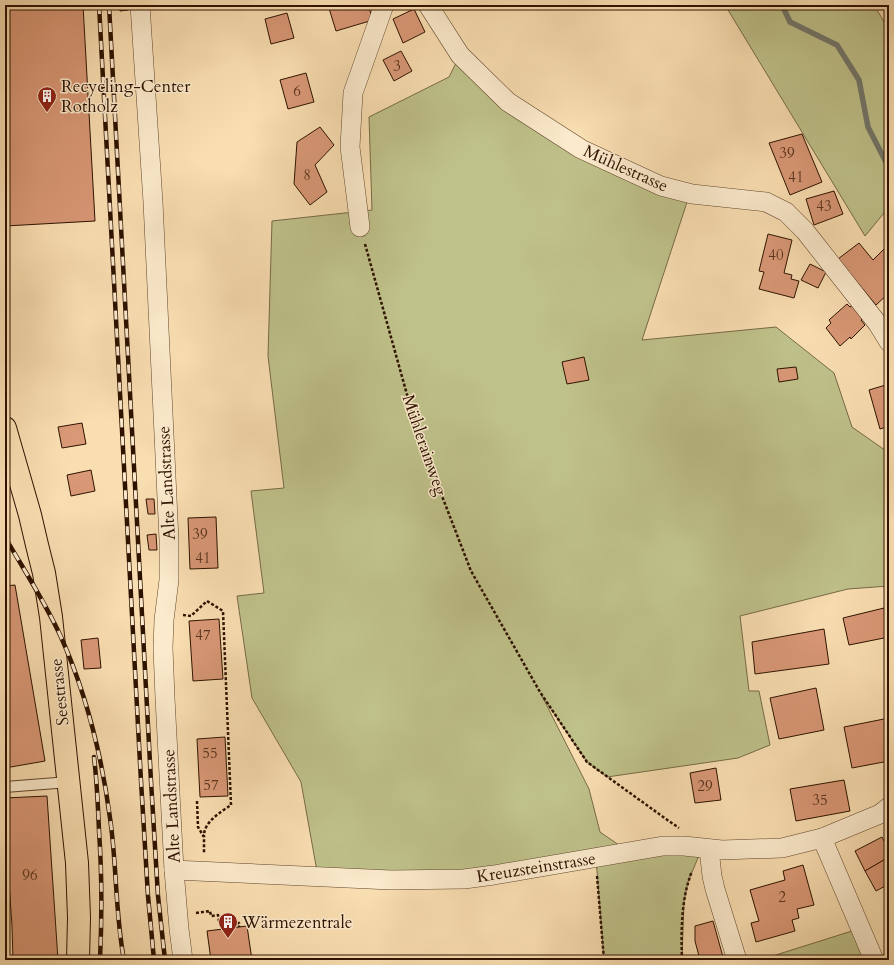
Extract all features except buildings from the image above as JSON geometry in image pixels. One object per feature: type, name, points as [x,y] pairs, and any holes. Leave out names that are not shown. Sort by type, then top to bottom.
[{"type":"main road","name":"Seestrasse","points":[[5,428],[30,515],[44,573],[51,617],[75,836],[80,918],[78,960]]},
{"type":"street","name":"Alte Landstrasse","points":[[140,5],[154,226],[169,540],[169,580],[164,620],[163,648],[174,870],[183,960]]},
{"type":"street","points":[[360,227],[350,147],[353,93],[384,5]]},
{"type":"street","name":"Mühlestrasse","points":[[428,5],[460,55],[508,102],[581,149],[661,186],[692,194],[766,202],[786,212],[806,232],[884,320],[889,342]]},
{"type":"street","name":"Kreuzsteinstrasse","points":[[174,870],[391,880],[464,879],[663,846],[735,850],[782,848],[822,838],[880,814],[889,807]]},
{"type":"street","points":[[822,838],[874,960]]},
{"type":"street","points":[[705,848],[715,889],[737,960]]},
{"type":"lane","points":[[5,787],[69,782]]},
{"type":"path","name":"Mühlerainweg","points":[[360,227],[418,434],[471,571],[540,692],[587,762],[666,819]]},
{"type":"path","points":[[187,616],[191,616],[207,600],[223,612],[231,805],[214,817],[204,831],[205,871]]},
{"type":"path","points":[[197,801],[198,827],[204,837]]},
{"type":"path","points":[[682,960],[684,901],[688,882],[705,848]]},
{"type":"path","points":[[596,858],[604,960]]},
{"type":"path","points":[[195,913],[210,911],[211,916],[218,915],[219,921],[226,920],[226,925],[239,923],[239,927]]},
{"type":"green space","points":[[725,5],[874,5],[889,30],[889,207],[865,236]]},
{"type":"green space","points":[[456,63],[495,100],[689,196],[642,340],[776,327],[834,373],[852,427],[889,453],[889,586],[848,589],[740,616],[749,691],[759,691],[770,745],[738,758],[607,777],[587,762],[542,696],[589,789],[600,832],[629,852],[702,848],[688,882],[684,901],[682,960],[604,960],[596,858],[494,875],[318,877],[301,782],[252,698],[237,596],[264,593],[251,491],[284,488],[268,356],[272,221],[372,210],[369,117],[449,77]]},
{"type":"green space","points":[[852,931],[864,960],[760,960]]},
{"type":"waterway","points":[[782,5],[790,22],[837,45],[859,80],[868,127],[889,168]]},
{"type":"railway","points":[[99,5],[141,781],[148,896],[154,960]]},
{"type":"railway","points":[[109,5],[151,781],[158,896],[165,960]]},
{"type":"railway","points":[[5,537],[61,637],[78,680],[92,726],[107,795],[114,853],[119,925],[124,960]]},
{"type":"railway","points":[[94,757],[101,863],[100,960]]},
{"type":"place","name":"Recycling-Center Rotholz","points":[[47,113]]},
{"type":"place","name":"Wärmezentrale","points":[[228,939]]}]
